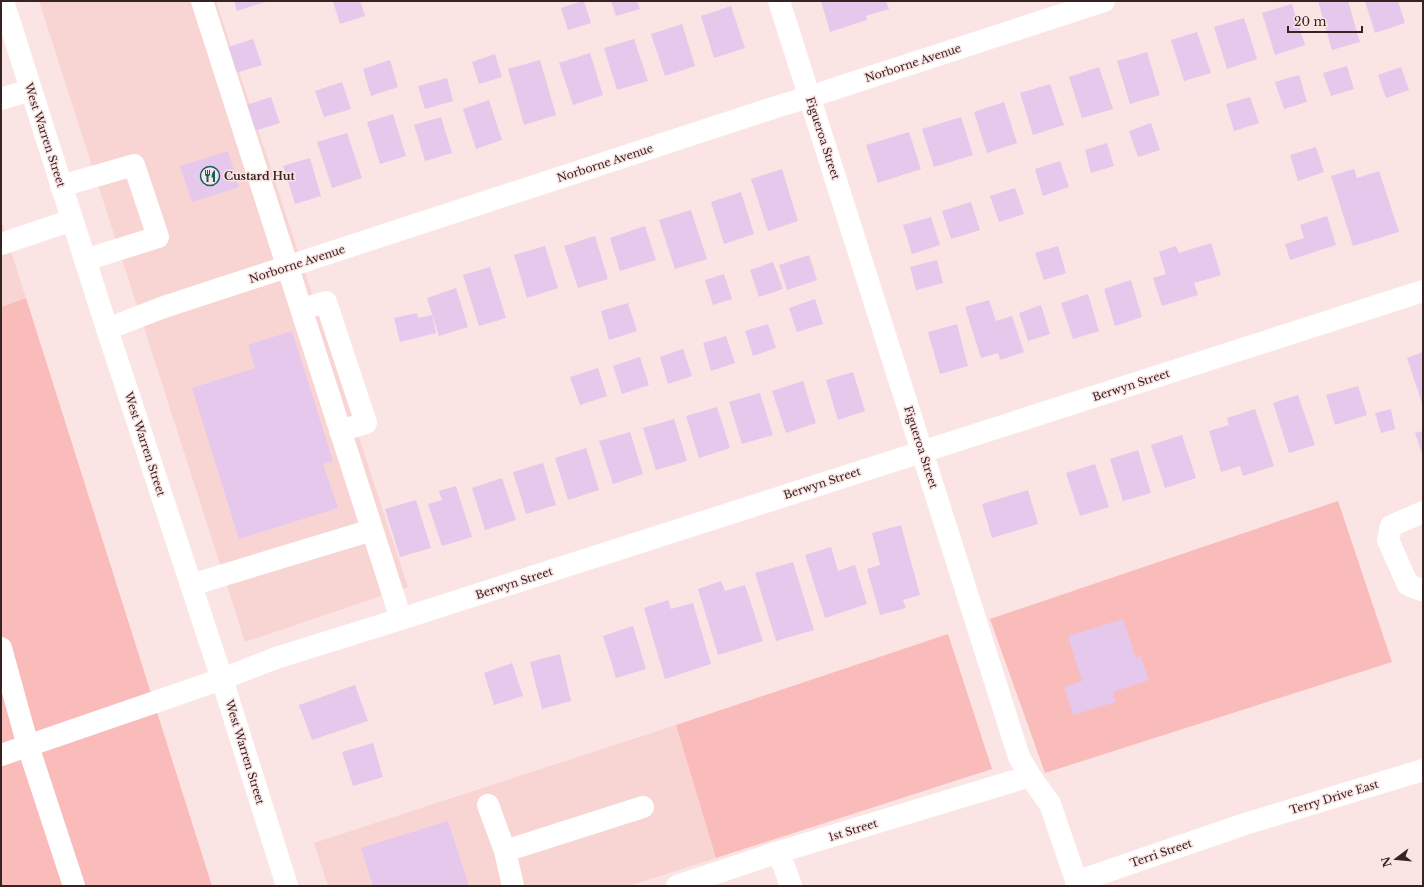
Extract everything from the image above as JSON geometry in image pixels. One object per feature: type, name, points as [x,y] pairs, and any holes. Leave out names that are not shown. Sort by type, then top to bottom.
[{"type":"street","name":"West Warren Street","points":[[3,1],[61,186],[222,680],[287,886]]},
{"type":"street","points":[[202,1],[401,619]]},
{"type":"street","name":"Figueroa Street","points":[[779,1],[1019,757],[1030,776],[1050,804],[1077,884]]},
{"type":"street","name":"Norborne Avenue","points":[[107,329],[164,307],[1104,1]]},
{"type":"street","points":[[1,99],[31,90]]},
{"type":"street","points":[[61,186],[134,165],[158,237],[85,260]]},
{"type":"street","points":[[1,244],[72,220]]},
{"type":"street","name":"Berwyn Street","points":[[1,755],[222,680],[276,658],[1423,291]]},
{"type":"street","points":[[1423,512],[1391,526],[1388,540],[1408,585],[1423,590]]},
{"type":"street","points":[[191,585],[372,530]]},
{"type":"street","points":[[1,648],[28,746],[74,886]]},
{"type":"street","name":"Terry Drive East","points":[[1245,824],[1423,770]]},
{"type":"street","name":"1st Street","points":[[677,886],[779,852],[1030,776]]},
{"type":"street","points":[[488,804],[505,851],[513,886]]},
{"type":"street","points":[[505,851],[643,807]]},
{"type":"street","name":"Terri Street","points":[[1077,884],[1245,824]]},
{"type":"street","points":[[779,852],[791,886]]},
{"type":"shaded area","points":[[39,1],[216,1],[408,587],[245,642]]},
{"type":"shaded area","points":[[1,220],[26,298],[1,307]]},
{"type":"shaded area","points":[[26,298],[212,886],[1,886],[1,307]]},
{"type":"shaded area","points":[[1338,501],[1392,662],[1045,773],[990,619]]},
{"type":"shaded area","points":[[948,634],[992,769],[716,858],[676,725]]},
{"type":"shaded area","points":[[676,725],[716,858],[629,886],[328,886],[314,843]]},
{"type":"building","points":[[234,1],[268,1],[237,11]]},
{"type":"building","points":[[333,1],[360,1],[365,16],[340,24]]},
{"type":"building","points":[[584,1],[591,23],[568,30],[561,8]]},
{"type":"building","points":[[611,1],[637,1],[640,9],[616,16]]},
{"type":"building","points":[[821,1],[886,1],[889,9],[866,16],[867,20],[830,32]]},
{"type":"building","points":[[1318,1],[1348,1],[1360,42],[1332,50]]},
{"type":"building","points":[[1365,1],[1398,1],[1405,23],[1375,33]]},
{"type":"building","points":[[1292,4],[1305,45],[1275,55],[1262,13]]},
{"type":"building","points":[[731,6],[745,48],[714,58],[701,16]]},
{"type":"building","points":[[1244,18],[1257,59],[1227,69],[1214,27]]},
{"type":"building","points":[[682,24],[695,66],[665,76],[651,34]]},
{"type":"building","points":[[1197,32],[1211,73],[1184,81],[1171,40]]},
{"type":"building","points":[[253,39],[262,65],[236,73],[228,47]]},
{"type":"building","points":[[634,39],[648,81],[617,90],[604,48]]},
{"type":"building","points":[[1147,52],[1160,95],[1130,104],[1117,61]]},
{"type":"building","points":[[590,53],[603,95],[573,105],[559,63]]},
{"type":"building","points":[[495,54],[502,77],[479,84],[472,62]]},
{"type":"building","points":[[390,60],[398,87],[371,96],[363,69]]},
{"type":"building","points":[[540,60],[556,115],[524,125],[508,69]]},
{"type":"building","points":[[1347,66],[1354,89],[1331,96],[1323,73]]},
{"type":"building","points":[[1099,67],[1113,109],[1082,118],[1069,77]]},
{"type":"building","points":[[1401,67],[1409,90],[1386,98],[1378,75]]},
{"type":"building","points":[[1299,75],[1307,102],[1284,109],[1275,82]]},
{"type":"building","points":[[447,78],[453,101],[425,109],[418,86]]},
{"type":"building","points":[[342,82],[351,109],[324,117],[315,91]]},
{"type":"building","points":[[1050,84],[1064,125],[1033,135],[1020,93]]},
{"type":"building","points":[[271,97],[280,123],[254,131],[246,105]]},
{"type":"building","points":[[1250,97],[1259,123],[1234,131],[1226,104]]},
{"type":"building","points":[[489,100],[502,140],[476,149],[463,109]]},
{"type":"building","points":[[1004,102],[1017,143],[987,153],[974,112]]},
{"type":"building","points":[[393,114],[406,156],[380,164],[367,122]]},
{"type":"building","points":[[441,117],[452,153],[425,161],[414,125]]},
{"type":"building","points":[[961,117],[973,155],[934,167],[922,129]]},
{"type":"building","points":[[1151,123],[1160,150],[1138,157],[1129,131]]},
{"type":"building","points":[[909,132],[921,169],[878,183],[866,145]]},
{"type":"building","points":[[347,133],[362,178],[332,188],[317,142]]},
{"type":"building","points":[[1107,143],[1114,166],[1091,173],[1085,150]]},
{"type":"building","points":[[1316,147],[1324,172],[1298,181],[1290,155]]},
{"type":"building","name":"Custard Hut","points":[[228,151],[239,187],[192,202],[180,166]]},
{"type":"building","points":[[310,158],[321,196],[295,204],[283,166]]},
{"type":"building","points":[[1060,161],[1069,187],[1043,196],[1035,169]]},
{"type":"building","points":[[782,169],[798,221],[768,231],[751,179]]},
{"type":"building","points":[[1354,169],[1357,178],[1379,171],[1399,232],[1353,246],[1331,176]]},
{"type":"building","points":[[1015,188],[1024,214],[999,222],[990,196]]},
{"type":"building","points":[[741,192],[754,234],[724,244],[711,202]]},
{"type":"building","points":[[971,202],[980,230],[951,239],[942,211]]},
{"type":"building","points":[[691,210],[707,259],[675,269],[659,220]]},
{"type":"building","points":[[1327,216],[1336,245],[1290,260],[1285,244],[1304,238],[1300,225]]},
{"type":"building","points":[[931,217],[940,245],[912,254],[903,225]]},
{"type":"building","points":[[645,226],[656,260],[620,271],[610,238]]},
{"type":"building","points":[[595,236],[608,279],[578,288],[564,246]]},
{"type":"building","points":[[1211,243],[1221,275],[1194,283],[1198,295],[1162,306],[1153,278],[1166,274],[1159,252],[1176,246],[1179,253]]},
{"type":"building","points":[[545,246],[558,288],[527,298],[514,255]]},
{"type":"building","points":[[1058,246],[1066,273],[1044,280],[1035,253]]},
{"type":"building","points":[[809,255],[817,280],[787,290],[779,265]]},
{"type":"building","points":[[937,260],[943,283],[916,290],[910,267]]},
{"type":"building","points":[[773,262],[783,289],[759,297],[750,270]]},
{"type":"building","points":[[490,267],[506,318],[479,326],[463,275]]},
{"type":"building","points":[[724,274],[732,299],[713,305],[705,280]]},
{"type":"building","points":[[1131,280],[1142,317],[1115,326],[1104,289]]},
{"type":"building","points":[[456,288],[468,327],[439,336],[427,298]]},
{"type":"building","points":[[1088,294],[1099,331],[1073,339],[1061,303]]},
{"type":"building","points":[[815,299],[823,324],[797,332],[789,308]]},
{"type":"building","points":[[989,300],[996,321],[1012,316],[1024,352],[1000,360],[998,353],[981,358],[965,307]]},
{"type":"building","points":[[628,303],[637,331],[609,340],[601,311]]},
{"type":"building","points":[[1041,305],[1050,334],[1028,341],[1019,313]]},
{"type":"building","points":[[417,313],[418,318],[432,315],[436,333],[400,342],[394,318]]},
{"type":"building","points":[[768,324],[776,348],[753,356],[745,331]]},
{"type":"building","points":[[957,324],[968,366],[940,374],[928,332]]},
{"type":"building","points":[[292,331],[333,461],[323,464],[338,508],[239,539],[192,388],[255,368],[248,345]]},
{"type":"building","points":[[726,336],[735,363],[711,371],[703,343]]},
{"type":"building","points":[[683,349],[692,376],[668,384],[660,357]]},
{"type":"building","points":[[1423,352],[1423,406],[1407,358]]},
{"type":"building","points":[[640,357],[649,385],[622,394],[613,366]]},
{"type":"building","points":[[598,368],[607,396],[580,405],[570,377]]},
{"type":"building","points":[[853,372],[865,411],[838,420],[826,380]]},
{"type":"building","points":[[803,381],[816,423],[786,433],[772,391]]},
{"type":"building","points":[[1358,386],[1367,415],[1335,425],[1326,395]]},
{"type":"building","points":[[760,393],[773,435],[742,444],[729,402]]},
{"type":"building","points":[[1298,395],[1315,445],[1289,453],[1273,403]]},
{"type":"building","points":[[717,407],[730,448],[699,458],[686,416]]},
{"type":"building","points":[[1255,409],[1274,466],[1243,476],[1240,466],[1221,472],[1209,431],[1229,425],[1227,418]]},
{"type":"building","points":[[1391,409],[1395,429],[1381,433],[1375,413]]},
{"type":"building","points":[[674,419],[687,461],[656,470],[643,428]]},
{"type":"building","points":[[1423,431],[1423,456],[1415,433]]},
{"type":"building","points":[[630,432],[643,474],[613,484],[599,441]]},
{"type":"building","points":[[1182,435],[1196,478],[1165,488],[1151,445]]},
{"type":"building","points":[[586,448],[599,490],[568,500],[555,458]]},
{"type":"building","points":[[1138,450],[1151,493],[1123,501],[1110,459]]},
{"type":"building","points":[[543,463],[556,505],[526,514],[513,472]]},
{"type":"building","points":[[1095,464],[1109,507],[1080,516],[1066,473]]},
{"type":"building","points":[[502,478],[516,520],[485,530],[472,488]]},
{"type":"building","points":[[456,486],[472,537],[442,546],[428,504],[442,500],[439,491]]},
{"type":"building","points":[[1028,490],[1038,524],[992,538],[982,504]]},
{"type":"building","points":[[416,500],[431,548],[400,557],[385,509]]},
{"type":"building","points":[[901,525],[920,595],[903,600],[906,608],[880,615],[867,569],[880,565],[872,533]]},
{"type":"building","points":[[831,547],[838,571],[855,565],[867,604],[825,618],[805,555]]},
{"type":"building","points":[[793,562],[814,630],[776,641],[755,573]]},
{"type":"building","points":[[721,581],[725,591],[745,585],[763,641],[718,655],[698,589]]},
{"type":"building","points":[[668,600],[671,609],[693,603],[711,664],[665,679],[644,608]]},
{"type":"building","points":[[1123,619],[1136,658],[1141,656],[1149,680],[1113,692],[1116,702],[1073,715],[1064,687],[1082,681],[1068,636]]},
{"type":"building","points":[[633,626],[646,669],[616,678],[603,636]]},
{"type":"building","points":[[560,654],[571,701],[542,709],[530,662]]},
{"type":"building","points":[[512,663],[523,696],[494,705],[484,673]]},
{"type":"building","points":[[355,685],[368,721],[312,740],[299,705]]},
{"type":"building","points":[[373,743],[383,777],[353,786],[342,752]]},
{"type":"building","points":[[448,821],[469,886],[373,886],[361,848]]},
{"type":"place","name":"Custard Hut","points":[[210,176]]}]
